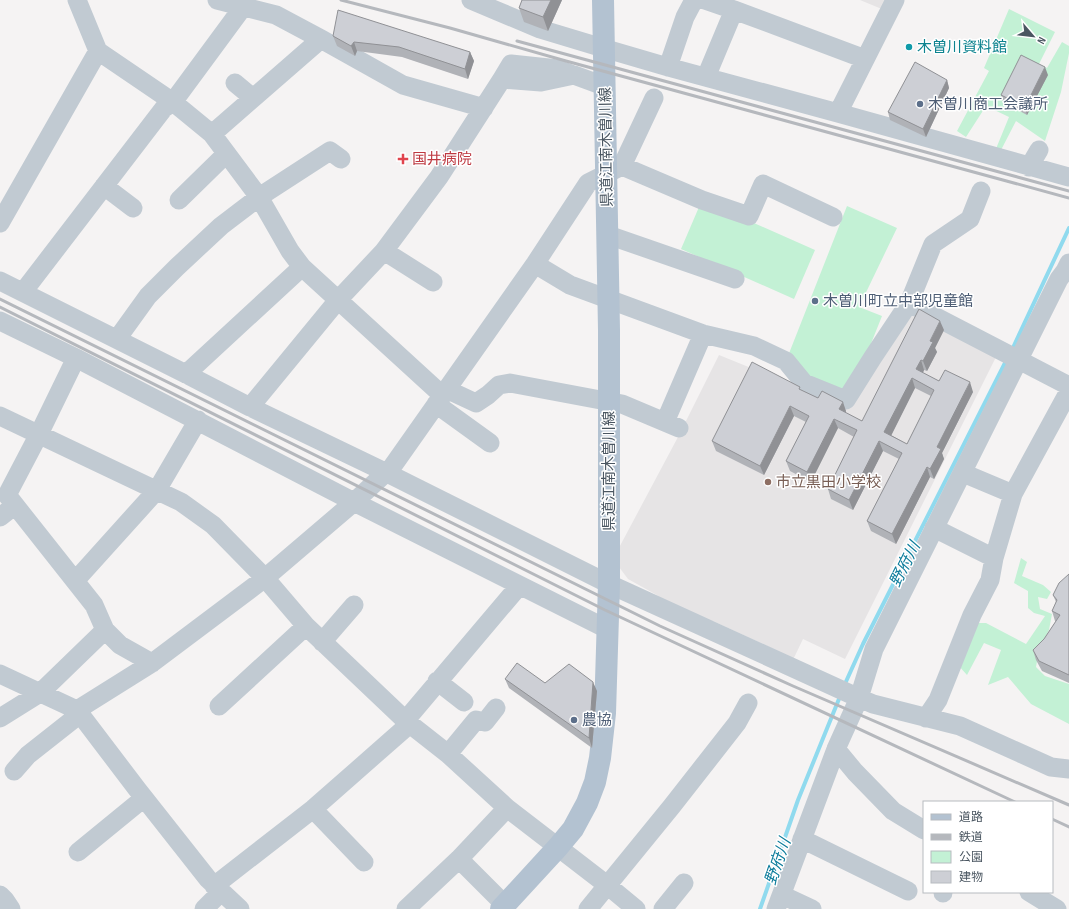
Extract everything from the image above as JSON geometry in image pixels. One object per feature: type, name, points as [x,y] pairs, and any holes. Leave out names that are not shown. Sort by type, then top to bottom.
[{"type":"main road","name":"県道江南木曽川線","points":[[503,907],[573,829],[587,803],[595,782],[600,758],[604,713],[609,584],[608,235],[614,170],[604,86],[603,0]]},
{"type":"street","points":[[77,0],[98,51],[173,102],[212,134],[259,197],[290,251],[302,267],[490,443]]},
{"type":"street","points":[[217,0],[276,15],[403,85],[484,108]]},
{"type":"street","points":[[471,0],[540,29],[603,48],[706,78],[1069,177]]},
{"type":"street","points":[[668,67],[685,17],[694,0]]},
{"type":"street","points":[[705,0],[866,58]]},
{"type":"street","points":[[838,113],[895,0]]},
{"type":"street","points":[[23,292],[164,108],[173,102],[243,7]]},
{"type":"street","points":[[706,78],[734,10]]},
{"type":"street","points":[[212,134],[321,39]]},
{"type":"street","points":[[0,223],[98,51]]},
{"type":"street","points":[[250,407],[338,300],[384,250],[438,178],[502,79],[540,82],[547,74],[574,75],[604,86]]},
{"type":"street","points":[[235,83],[253,98]]},
{"type":"street","points":[[14,771],[28,755],[79,712],[152,663],[265,578],[354,502],[392,467],[535,264],[588,183],[614,170],[654,98]]},
{"type":"street","points":[[1029,167],[1039,150]]},
{"type":"street","points":[[117,339],[148,296],[221,226],[259,197],[330,151],[341,158]]},
{"type":"street","points":[[179,200],[226,154]]},
{"type":"street","points":[[614,170],[749,216],[763,184],[833,217]]},
{"type":"street","points":[[104,186],[133,208]]},
{"type":"street","points":[[535,264],[570,285],[703,334],[754,346],[786,360],[804,383],[846,400],[910,303],[933,244],[970,219],[981,191]]},
{"type":"street","points":[[608,235],[736,279]]},
{"type":"street","points":[[384,250],[433,282]]},
{"type":"street","points":[[186,374],[302,267]]},
{"type":"street","points":[[812,909],[779,902],[836,749],[848,694],[874,649],[962,473],[1011,357],[1059,279],[1068,269]]},
{"type":"street","points":[[0,281],[250,407],[385,472],[609,584],[848,694],[926,718],[960,726],[1051,767],[1069,769]]},
{"type":"street","points":[[910,303],[1069,386]]},
{"type":"street","points":[[0,321],[198,420],[519,586],[607,629]]},
{"type":"street","points":[[441,396],[476,403],[488,396],[499,385],[510,383],[622,404],[672,425],[703,334]]},
{"type":"street","points":[[76,358],[40,434],[7,495],[7,512],[75,581],[94,605],[105,630],[120,645],[152,663]]},
{"type":"street","points":[[926,718],[938,700],[972,615],[990,580],[994,558],[1013,494],[1069,391]]},
{"type":"street","points":[[0,416],[181,502],[213,525],[265,578],[306,626],[406,721],[448,754],[508,808],[636,909]]},
{"type":"street","points":[[75,581],[157,490],[198,420]]},
{"type":"street","points":[[962,473],[1013,494]]},
{"type":"street","points":[[934,528],[994,558]]},
{"type":"street","points":[[204,909],[218,889],[313,809],[404,729],[406,721],[437,681],[519,586]]},
{"type":"street","points":[[322,642],[354,605]]},
{"type":"street","points":[[219,706],[306,626]]},
{"type":"street","points":[[0,718],[40,693],[105,630]]},
{"type":"street","points":[[0,674],[79,712],[144,798],[218,889],[240,909]]},
{"type":"street","points":[[437,681],[464,702]]},
{"type":"street","points":[[588,909],[737,723],[748,703]]},
{"type":"street","points":[[448,754],[476,720],[485,722],[496,708]]},
{"type":"street","points":[[836,749],[855,772],[893,812],[923,829]]},
{"type":"street","points":[[78,852],[144,798]]},
{"type":"street","points":[[406,909],[459,859],[508,808]]},
{"type":"street","points":[[313,809],[364,862]]},
{"type":"street","points":[[802,839],[908,891]]},
{"type":"street","points":[[459,859],[503,907]]},
{"type":"street","points":[[663,909],[684,883]]},
{"type":"street","points":[[1031,893],[1057,909]]},
{"type":"street","points":[[0,895],[11,909]]},
{"type":"shaded area","points":[[860,0],[895,0],[889,12]]},
{"type":"shaded area","points":[[911,304],[998,353],[845,659],[803,639],[790,666],[780,652],[713,621],[710,630],[655,594],[628,579],[613,559],[678,437],[719,355],[850,408]]},
{"type":"green space","points":[[1009,9],[1055,32],[1039,64],[1047,68],[1062,42],[1069,46],[1069,53],[1061,92],[1045,141],[1016,121],[1000,152],[993,156],[1009,117],[986,106],[966,137],[957,131],[989,71],[984,68]]},
{"type":"green space","points":[[702,200],[815,250],[794,299],[681,249]]},
{"type":"green space","points":[[847,206],[897,228],[859,307],[882,316],[852,391],[804,383],[786,361]]},
{"type":"green space","points":[[1021,558],[1027,562],[1022,576],[1043,585],[1051,592],[1047,599],[1038,597],[1040,609],[1052,614],[1049,630],[1039,650],[1036,667],[1045,676],[1069,684],[1069,724],[1031,704],[1008,677],[988,685],[1001,650],[984,643],[967,675],[958,665],[976,623],[986,623],[1026,644],[1045,616],[1034,613],[1028,608],[1028,591],[1014,583]]},
{"type":"building","points":[[522,0],[551,0],[543,17],[519,8]]},
{"type":"building","points":[[338,10],[470,52],[465,69],[399,47],[354,42],[351,46],[333,36]]},
{"type":"building","points":[[1021,55],[1045,67],[1025,107],[1001,95]]},
{"type":"building","name":"木曽川商工会議所","points":[[915,62],[947,80],[923,129],[888,112]]},
{"type":"building","points":[[919,309],[940,321],[930,341],[933,342],[923,361],[921,360],[916,369],[939,381],[945,370],[970,382],[937,447],[941,449],[930,469],[927,467],[892,534],[867,521],[902,453],[879,441],[849,500],[828,489],[857,430],[834,419],[807,472],[786,461],[809,416],[790,406],[760,466],[712,441],[752,362],[818,398],[822,391],[843,402],[839,409],[862,421]],"holes":[[[912,378],[934,390],[907,444],[884,432]]]},
{"type":"building","points":[[1069,574],[1069,675],[1039,661],[1033,650],[1044,639],[1060,615],[1052,611],[1057,600],[1053,595],[1059,583]]},
{"type":"building","name":"農協","points":[[517,663],[545,683],[569,664],[593,682],[589,738],[505,679]]},
{"type":"waterway","name":"野府川","points":[[1011,352],[1069,228]]},
{"type":"waterway","name":"野府川","points":[[844,686],[863,644],[1007,359]]},
{"type":"waterway","name":"野府川","points":[[760,909],[798,800],[841,694]]},
{"type":"railway","points":[[341,0],[450,28],[1069,198]]},
{"type":"railway","points":[[517,41],[1069,191]]},
{"type":"railway","points":[[0,299],[660,626],[793,686],[1069,805]]},
{"type":"railway","points":[[0,307],[605,610],[1013,801]]},
{"type":"railway","points":[[1053,819],[1069,827]]},
{"type":"place","name":"木曽川資料館","points":[[909,47]]},
{"type":"place","name":"木曽川商工会議所","points":[[920,104]]},
{"type":"place","name":"国井病院","points":[[403,159]]},
{"type":"place","name":"木曽川町立中部児童館","points":[[815,301]]},
{"type":"place","name":"市立黒田小学校","points":[[768,482]]},
{"type":"place","name":"農協","points":[[574,720]]}]
